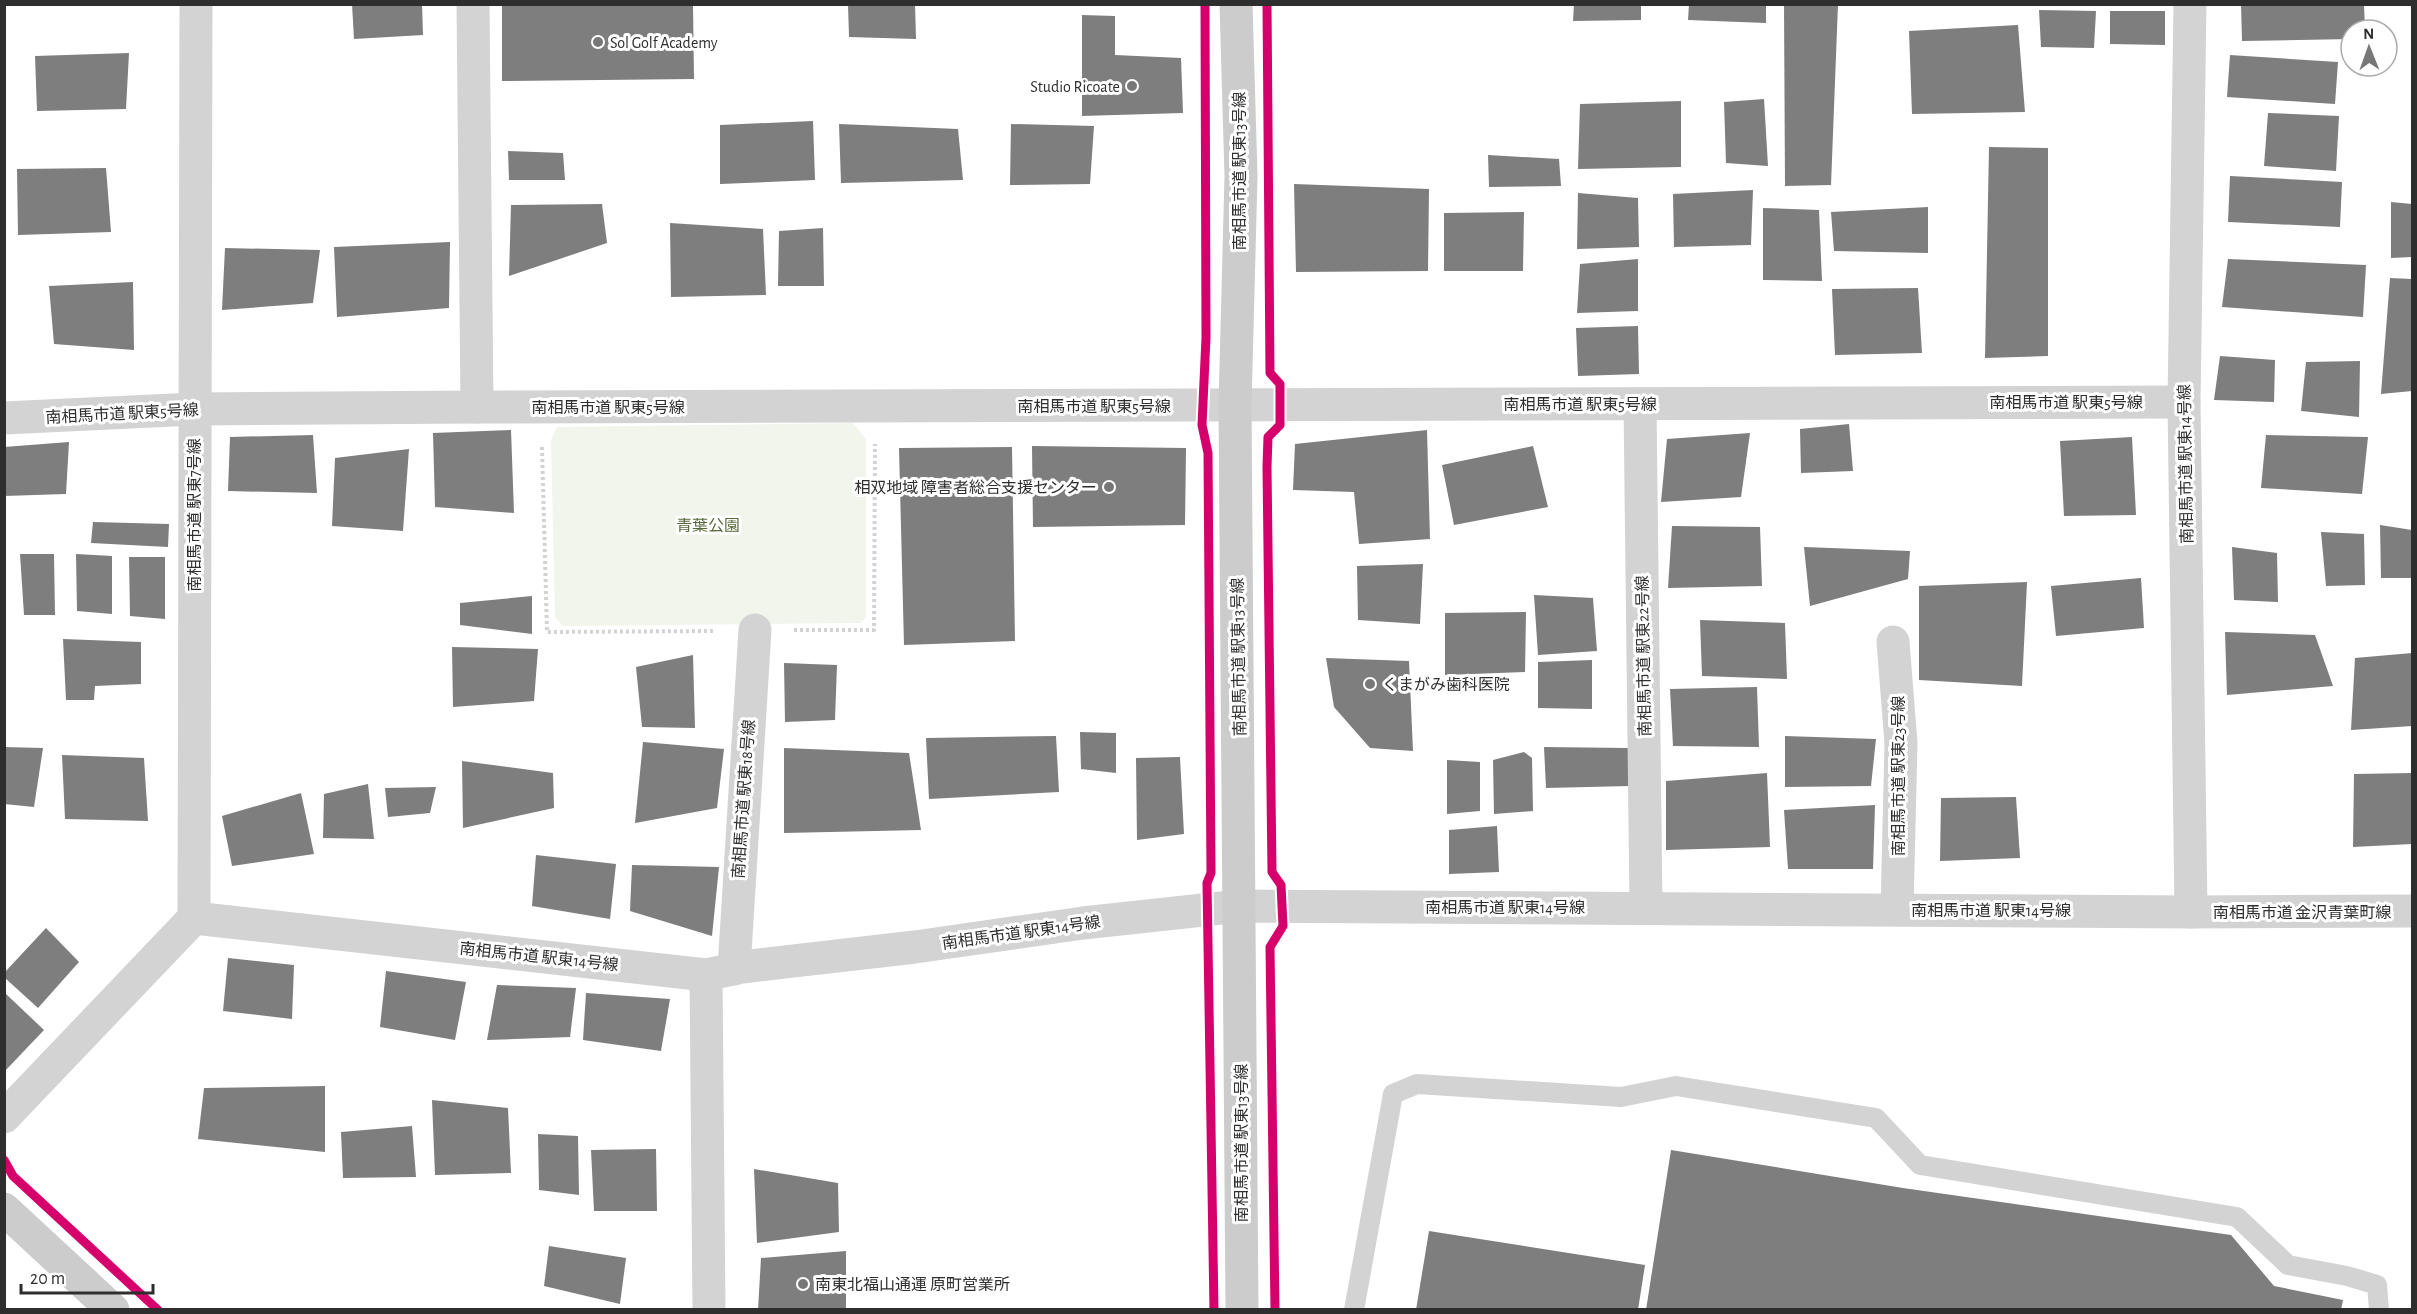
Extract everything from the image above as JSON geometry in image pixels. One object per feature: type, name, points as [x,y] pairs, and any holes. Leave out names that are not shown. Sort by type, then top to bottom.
[{"type":"street","name":"南相馬市道 駅東7号線","points":[[194,918],[196,4]]},
{"type":"street","points":[[473,4],[477,407]]},
{"type":"street","name":"南相馬市道 駅東13号線","points":[[1236,4],[1241,176],[1235,405],[1242,1310]]},
{"type":"street","name":"南相馬市道 駅東14号線","points":[[194,918],[720,972],[1083,922],[1240,906],[2191,912],[2184,402],[2190,4]]},
{"type":"street","name":"南相馬市道 駅東5号線","points":[[4,418],[194,409],[2184,402]]},
{"type":"street","name":"南相馬市道 駅東22号線","points":[[1640,404],[1646,908]]},
{"type":"street","name":"南相馬市道 駅東18号線","points":[[709,1310],[720,972],[755,630]]},
{"type":"street","name":"南相馬市道 駅東23号線","points":[[1893,642],[1901,743],[1897,910]]},
{"type":"street","name":"南相馬市道 金沢青葉町線","points":[[2191,912],[2412,911]]},
{"type":"street","points":[[4,1117],[194,918]]},
{"type":"street","points":[[4,1209],[112,1310]]},
{"type":"lane","points":[[1354,1310],[1393,1094],[1417,1084],[1621,1097],[1676,1086],[1876,1118],[1920,1165],[2237,1217],[2288,1265],[2347,1276],[2377,1285],[2379,1310]]},
{"type":"path","points":[[541,407],[547,632],[874,630],[874,406]]},
{"type":"green space","name":"青葉公園","points":[[853,423],[866,439],[866,617],[861,623],[563,626],[555,617],[551,440],[557,427]]},
{"type":"building","points":[[352,4],[422,4],[423,35],[354,39]]},
{"type":"building","name":"Sol Golf Academy","points":[[693,4],[694,79],[502,81],[502,5]]},
{"type":"building","points":[[848,4],[915,4],[916,39],[849,37]]},
{"type":"building","points":[[1574,4],[1641,4],[1641,20],[1573,21]]},
{"type":"building","points":[[1689,4],[1766,4],[1766,23],[1688,20]]},
{"type":"building","points":[[1784,4],[1838,4],[1831,185],[1785,186]]},
{"type":"building","points":[[2241,4],[2364,4],[2365,18],[2339,18],[2339,39],[2242,41]]},
{"type":"building","points":[[2039,10],[2096,11],[2094,48],[2041,47]]},
{"type":"building","points":[[2110,11],[2165,11],[2165,45],[2110,44]]},
{"type":"building","name":"Studio Ricoate","points":[[1082,15],[1115,16],[1115,55],[1181,58],[1183,113],[1082,116]]},
{"type":"building","points":[[2018,25],[2025,112],[1912,114],[1909,31]]},
{"type":"building","points":[[129,53],[126,109],[37,111],[35,56]]},
{"type":"building","points":[[2230,55],[2338,62],[2335,104],[2227,97]]},
{"type":"building","points":[[1764,99],[1768,166],[1726,163],[1724,102]]},
{"type":"building","points":[[1681,101],[1681,167],[1578,169],[1580,104]]},
{"type":"building","points":[[2268,113],[2339,116],[2336,171],[2264,166]]},
{"type":"building","points":[[813,121],[815,180],[720,184],[720,125]]},
{"type":"building","points":[[839,124],[958,129],[963,180],[841,183]]},
{"type":"building","points":[[1011,124],[1094,126],[1090,184],[1010,185]]},
{"type":"building","points":[[1989,147],[2048,148],[2048,356],[1985,358]]},
{"type":"building","points":[[508,151],[563,153],[565,180],[509,180]]},
{"type":"building","points":[[1488,155],[1559,159],[1561,186],[1489,187]]},
{"type":"building","points":[[106,168],[111,232],[18,235],[17,169]]},
{"type":"building","points":[[2230,176],[2342,182],[2340,227],[2228,222]]},
{"type":"building","points":[[1294,184],[1429,189],[1428,271],[1296,272]]},
{"type":"building","points":[[1753,190],[1751,245],[1674,247],[1673,194]]},
{"type":"building","points":[[1578,193],[1638,198],[1639,247],[1577,249]]},
{"type":"building","points":[[2391,202],[2412,204],[2412,257],[2391,258]]},
{"type":"building","points":[[602,204],[607,243],[509,276],[511,205]]},
{"type":"building","points":[[1928,207],[1928,253],[1834,251],[1831,212]]},
{"type":"building","points":[[1763,208],[1819,210],[1822,281],[1763,280]]},
{"type":"building","points":[[1524,212],[1523,271],[1444,271],[1444,213]]},
{"type":"building","points":[[670,223],[763,229],[766,295],[671,297]]},
{"type":"building","points":[[823,228],[824,286],[778,286],[779,231]]},
{"type":"building","points":[[450,242],[449,308],[337,317],[334,247]]},
{"type":"building","points":[[225,248],[320,250],[313,303],[222,310]]},
{"type":"building","points":[[1638,259],[1638,311],[1577,313],[1580,264]]},
{"type":"building","points":[[2228,259],[2366,265],[2363,317],[2222,307]]},
{"type":"building","points":[[2390,278],[2412,279],[2412,391],[2381,394]]},
{"type":"building","points":[[133,282],[134,350],[54,344],[49,286]]},
{"type":"building","points":[[1918,288],[1922,353],[1835,355],[1832,289]]},
{"type":"building","points":[[1638,326],[1639,374],[1578,376],[1576,328]]},
{"type":"building","points":[[2220,356],[2275,360],[2274,402],[2214,400]]},
{"type":"building","points":[[2360,361],[2359,417],[2301,411],[2306,362]]},
{"type":"building","points":[[1849,424],[1853,471],[1801,473],[1800,429]]},
{"type":"building","points":[[511,430],[514,513],[435,507],[433,433]]},
{"type":"building","points":[[1427,430],[1430,539],[1359,544],[1354,492],[1293,490],[1295,444]]},
{"type":"building","points":[[1750,433],[1741,497],[1661,502],[1667,439]]},
{"type":"building","points":[[313,435],[317,493],[228,491],[230,437]]},
{"type":"building","points":[[2266,435],[2368,437],[2362,494],[2261,488]]},
{"type":"building","points":[[2132,437],[2136,515],[2064,516],[2060,441]]},
{"type":"building","points":[[69,442],[66,494],[4,496],[4,447]]},
{"type":"building","name":"相双地域 障害者総合支援センター","points":[[1032,446],[1186,448],[1185,525],[1033,527]]},
{"type":"building","points":[[1533,446],[1548,507],[1454,525],[1442,465]]},
{"type":"building","points":[[1012,447],[1015,641],[904,645],[899,448]]},
{"type":"building","points":[[409,449],[403,531],[332,526],[335,458]]},
{"type":"building","points":[[93,522],[169,524],[168,547],[91,543]]},
{"type":"building","points":[[2380,525],[2412,530],[2412,578],[2381,578]]},
{"type":"building","points":[[1672,526],[1760,527],[1762,586],[1668,588]]},
{"type":"building","points":[[2321,532],[2364,534],[2365,585],[2326,586]]},
{"type":"building","points":[[1804,547],[1910,551],[1908,579],[1810,606]]},
{"type":"building","points":[[2232,547],[2277,553],[2278,602],[2234,600]]},
{"type":"building","points":[[20,554],[54,554],[55,615],[24,615]]},
{"type":"building","points":[[76,554],[112,556],[112,614],[77,611]]},
{"type":"building","points":[[129,557],[165,557],[165,619],[130,616]]},
{"type":"building","points":[[1423,564],[1420,624],[1358,620],[1357,566]]},
{"type":"building","points":[[2141,578],[2144,628],[2056,636],[2051,586]]},
{"type":"building","points":[[2027,582],[2022,686],[1919,680],[1919,586]]},
{"type":"building","points":[[1534,595],[1593,598],[1597,651],[1538,655]]},
{"type":"building","points":[[532,596],[532,634],[460,625],[460,603]]},
{"type":"building","points":[[1526,612],[1525,672],[1445,675],[1445,613]]},
{"type":"building","points":[[1700,620],[1785,623],[1787,679],[1702,676]]},
{"type":"building","points":[[2225,632],[2315,635],[2333,686],[2227,695]]},
{"type":"building","points":[[63,639],[141,642],[141,684],[95,686],[94,700],[66,700]]},
{"type":"building","points":[[452,647],[538,649],[534,701],[453,707]]},
{"type":"building","points":[[2412,653],[2412,726],[2351,730],[2355,658]]},
{"type":"building","points":[[693,655],[695,728],[642,727],[636,667]]},
{"type":"building","name":"くまがみ歯科医院","points":[[1326,658],[1409,661],[1413,751],[1370,748],[1334,707]]},
{"type":"building","points":[[1592,660],[1592,709],[1538,708],[1538,662]]},
{"type":"building","points":[[784,663],[837,665],[835,720],[785,722]]},
{"type":"building","points":[[1757,687],[1759,747],[1673,746],[1670,689]]},
{"type":"building","points":[[1080,732],[1116,733],[1116,773],[1081,769]]},
{"type":"building","points":[[1056,736],[1059,792],[929,799],[926,738]]},
{"type":"building","points":[[1785,736],[1876,739],[1871,786],[1785,787]]},
{"type":"building","points":[[643,742],[724,749],[717,808],[635,823]]},
{"type":"building","points":[[4,747],[43,748],[34,807],[4,804]]},
{"type":"building","points":[[1544,747],[1628,748],[1630,786],[1546,788]]},
{"type":"building","points":[[784,748],[909,753],[921,830],[784,833]]},
{"type":"building","points":[[1524,752],[1532,758],[1533,811],[1494,814],[1493,760]]},
{"type":"building","points":[[62,755],[144,758],[148,821],[65,819]]},
{"type":"building","points":[[1180,757],[1184,834],[1137,840],[1136,758]]},
{"type":"building","points":[[1447,760],[1480,762],[1480,811],[1447,814]]},
{"type":"building","points":[[462,761],[553,773],[554,808],[463,828]]},
{"type":"building","points":[[1767,773],[1770,847],[1666,850],[1666,781]]},
{"type":"building","points":[[2412,773],[2412,844],[2353,847],[2354,774]]},
{"type":"building","points":[[368,784],[374,839],[323,838],[324,794]]},
{"type":"building","points":[[436,787],[430,813],[388,817],[385,788]]},
{"type":"building","points":[[301,793],[314,854],[232,866],[222,816]]},
{"type":"building","points":[[2016,797],[2020,858],[1940,861],[1941,798]]},
{"type":"building","points":[[1875,805],[1873,869],[1788,869],[1784,810]]},
{"type":"building","points":[[1497,826],[1499,872],[1449,874],[1449,830]]},
{"type":"building","points":[[536,855],[616,864],[610,919],[532,906]]},
{"type":"building","points":[[632,865],[719,867],[712,936],[630,911]]},
{"type":"building","points":[[46,928],[79,962],[38,1008],[5,978],[5,972]]},
{"type":"building","points":[[228,958],[294,965],[292,1019],[223,1011]]},
{"type":"building","points":[[386,971],[466,982],[455,1040],[380,1027]]},
{"type":"building","points":[[497,985],[576,988],[570,1037],[487,1040]]},
{"type":"building","points":[[5,993],[44,1030],[5,1071]]},
{"type":"building","points":[[586,993],[670,999],[661,1051],[583,1040]]},
{"type":"building","points":[[325,1086],[325,1152],[198,1139],[204,1088]]},
{"type":"building","points":[[432,1100],[508,1108],[511,1173],[435,1175]]},
{"type":"building","points":[[412,1126],[416,1177],[343,1178],[341,1132]]},
{"type":"building","points":[[538,1134],[578,1136],[579,1195],[539,1190]]},
{"type":"building","points":[[656,1149],[657,1211],[594,1211],[591,1150]]},
{"type":"building","points":[[1671,1150],[1903,1188],[2231,1235],[2274,1286],[2343,1300],[2341,1310],[1646,1310]]},
{"type":"building","points":[[754,1169],[838,1183],[839,1232],[757,1243]]},
{"type":"building","points":[[1429,1231],[1645,1265],[1638,1310],[1416,1310]]},
{"type":"building","points":[[549,1246],[626,1258],[620,1304],[544,1286]]},
{"type":"building","name":"南東北福山通運 原町営業所","points":[[846,1251],[846,1310],[758,1310],[761,1258]]},
{"type":"cycle path","points":[[1205,4],[1206,338],[1202,425],[1208,453],[1211,873],[1207,883],[1214,1310]]},
{"type":"cycle path","points":[[1267,4],[1270,373],[1280,384],[1280,425],[1268,437],[1267,467],[1272,872],[1281,885],[1283,926],[1270,947],[1275,1310]]},
{"type":"cycle path","points":[[4,1160],[13,1176],[158,1310]]},
{"type":"place","name":"Sol Golf Academy","points":[[598,42]]},
{"type":"place","name":"Studio Ricoate","points":[[1132,86]]},
{"type":"place","name":"相双地域 障害者総合支援センター","points":[[1109,487]]},
{"type":"place","name":"くまがみ歯科医院","points":[[1370,684]]},
{"type":"place","name":"南東北福山通運 原町営業所","points":[[803,1284]]}]
